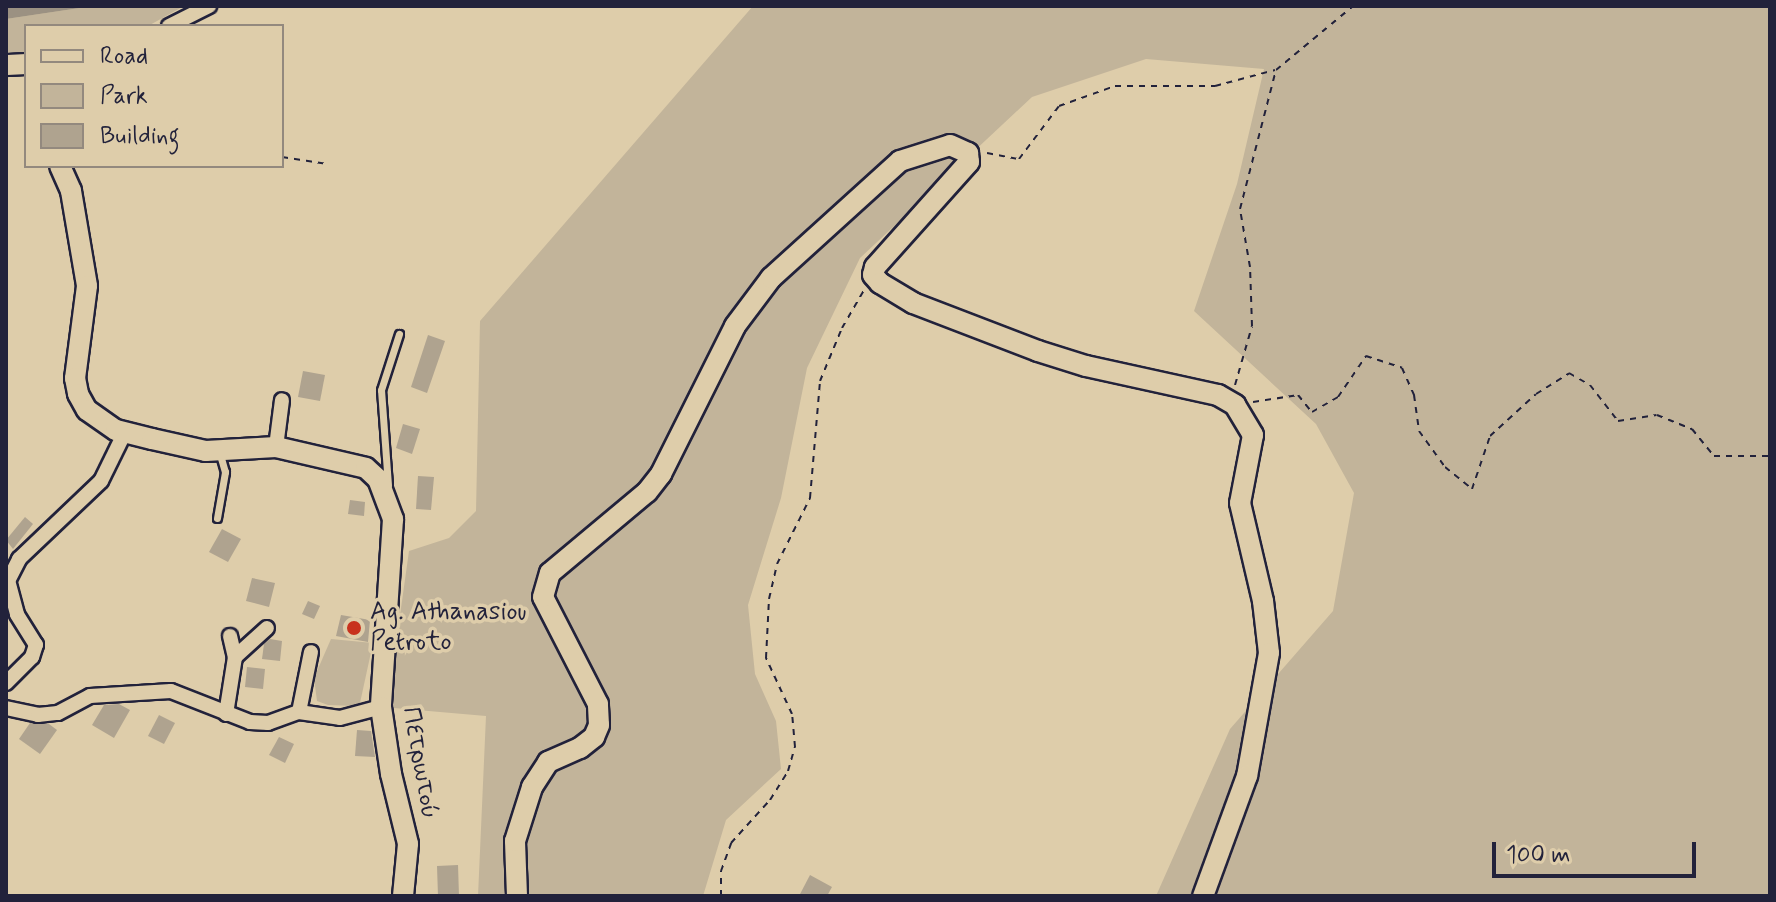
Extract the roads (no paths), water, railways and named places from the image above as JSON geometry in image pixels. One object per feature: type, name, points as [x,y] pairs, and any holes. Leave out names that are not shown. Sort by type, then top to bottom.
[{"type":"street","points":[[173,24],[209,6]]},
{"type":"street","points":[[517,896],[515,841],[532,787],[548,762],[580,748],[594,737],[599,725],[598,704],[543,597],[550,573],[647,492],[661,474],[735,326],[771,278],[900,161],[937,146],[962,148],[968,153],[969,162],[880,261],[873,275],[886,288],[913,303],[1038,351],[1110,372],[1204,390],[1235,405],[1253,435],[1240,503],[1263,601],[1269,653],[1247,776],[1203,896]]},
{"type":"street","name":"Πετρωτού","points":[[61,168],[71,191],[87,286],[76,385],[83,404],[93,416],[125,432],[206,451],[276,447],[366,468],[378,479],[388,503],[394,543],[381,707],[391,774],[408,844],[403,896]]},
{"type":"street","points":[[276,447],[282,400]]},
{"type":"street","points":[[6,683],[32,657],[36,645],[17,614],[8,581],[19,559],[101,481],[125,432]]},
{"type":"street","points":[[235,657],[267,628]]},
{"type":"street","points":[[226,714],[235,657],[230,636]]},
{"type":"street","points":[[299,712],[311,652]]},
{"type":"street","points":[[6,708],[38,715],[58,713],[90,696],[171,691],[250,722],[268,723],[299,712],[340,718],[381,707]]},
{"type":"lane","points":[[388,503],[381,390],[399,334]]},
{"type":"lane","points":[[217,518],[225,472],[219,450]]},
{"type":"place","name":"Ag. Athanasiou Petroto","points":[[354,628]]}]
